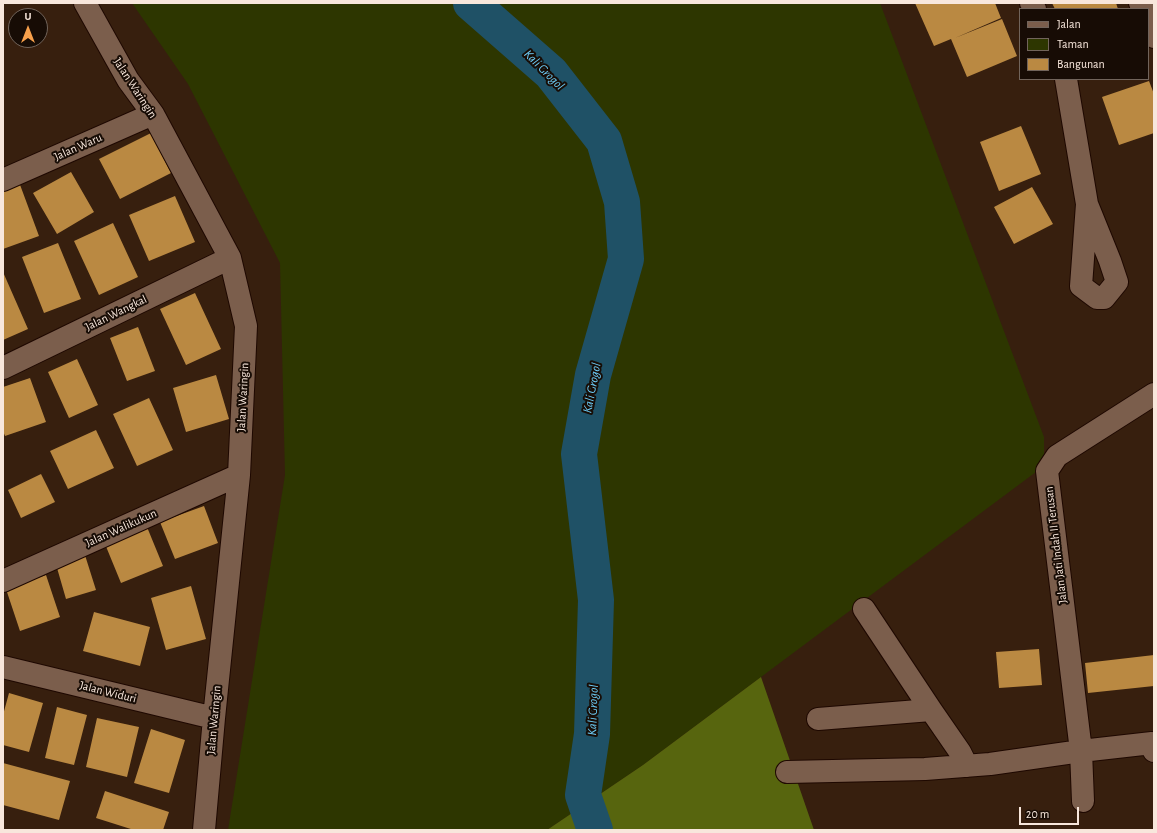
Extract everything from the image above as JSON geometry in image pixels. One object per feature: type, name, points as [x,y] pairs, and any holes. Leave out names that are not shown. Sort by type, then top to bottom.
[{"type":"street","name":"Jalan Waringin","points":[[85,3],[128,80],[153,114],[230,258],[246,326],[239,475],[204,830]]},
{"type":"street","points":[[1149,24],[1154,37]]},
{"type":"street","points":[[1066,80],[1087,204]]},
{"type":"street","name":"Jalan Waru","points":[[3,180],[153,114]]},
{"type":"street","name":"Jalan Wangkal","points":[[3,368],[230,258]]},
{"type":"street","name":"Jalan Jati Indah II Terusan","points":[[1083,801],[1081,751],[1047,471],[1057,456],[1154,394]]},
{"type":"street","name":"Jalan Walikukun","points":[[3,580],[239,475]]},
{"type":"street","points":[[864,609],[968,766]]},
{"type":"street","name":"Jalan Widuri","points":[[3,667],[214,718]]},
{"type":"street","points":[[818,720],[931,710]]},
{"type":"street","points":[[787,772],[925,769],[968,766],[1152,743],[1154,751]]},
{"type":"green space","points":[[132,3],[880,3],[1044,437],[1044,466],[643,765],[547,830],[228,830],[285,475],[280,263],[188,84]]},
{"type":"green space","points":[[761,677],[814,830],[547,830],[643,765]]},
{"type":"building","points":[[915,3],[995,3],[1001,18],[955,38],[1002,19],[1017,56],[967,77],[951,39],[934,46]]},
{"type":"building","points":[[1052,3],[1116,3],[1118,8],[1054,8]]},
{"type":"building","points":[[1149,81],[1154,94],[1154,133],[1119,145],[1102,97]]},
{"type":"building","points":[[1021,126],[1041,174],[999,191],[980,142]]},
{"type":"building","points":[[151,133],[171,173],[120,199],[99,159]]},
{"type":"building","points":[[71,172],[94,212],[57,234],[33,193]]},
{"type":"building","points":[[19,182],[39,236],[3,249],[3,188]]},
{"type":"building","points":[[1032,187],[1053,224],[1014,244],[994,207]]},
{"type":"building","points":[[175,196],[195,242],[149,261],[129,215]]},
{"type":"building","points":[[113,223],[138,277],[99,295],[74,241]]},
{"type":"building","points":[[58,243],[81,299],[44,313],[22,257]]},
{"type":"building","points":[[3,272],[28,329],[3,340]]},
{"type":"building","points":[[195,293],[221,349],[186,365],[160,309]]},
{"type":"building","points":[[138,327],[155,371],[127,381],[110,338]]},
{"type":"building","points":[[77,359],[98,405],[69,418],[48,372]]},
{"type":"building","points":[[216,375],[229,419],[186,432],[173,388]]},
{"type":"building","points":[[30,378],[46,422],[5,436],[3,431],[3,387]]},
{"type":"building","points":[[149,398],[173,450],[137,466],[113,414]]},
{"type":"building","points":[[96,430],[114,468],[68,489],[50,451]]},
{"type":"building","points":[[41,474],[55,502],[21,518],[8,490]]},
{"type":"building","points":[[204,506],[218,543],[175,559],[160,522]]},
{"type":"building","points":[[147,527],[163,566],[121,583],[105,544]]},
{"type":"building","points":[[84,552],[96,590],[66,599],[55,561]]},
{"type":"building","points":[[46,575],[60,617],[20,631],[6,589]]},
{"type":"building","points":[[191,586],[206,639],[166,650],[151,598]]},
{"type":"building","points":[[94,612],[150,627],[140,666],[83,651]]},
{"type":"building","points":[[1039,649],[1042,685],[999,688],[996,652]]},
{"type":"building","points":[[1154,655],[1154,686],[1088,693],[1085,663]]},
{"type":"building","points":[[9,693],[43,703],[29,752],[3,745],[3,715]]},
{"type":"building","points":[[57,707],[87,715],[74,765],[45,758]]},
{"type":"building","points":[[97,718],[139,727],[127,777],[86,767]]},
{"type":"building","points":[[151,729],[185,740],[169,793],[134,783]]},
{"type":"building","points":[[3,763],[70,781],[59,820],[3,805]]},
{"type":"building","points":[[105,791],[169,812],[163,830],[134,830],[96,818]]},
{"type":"waterway","name":"Kali Grogol","points":[[471,3],[551,73],[604,141],[622,202],[626,259],[593,375],[579,454],[596,600],[592,734],[583,795],[595,830]]}]
